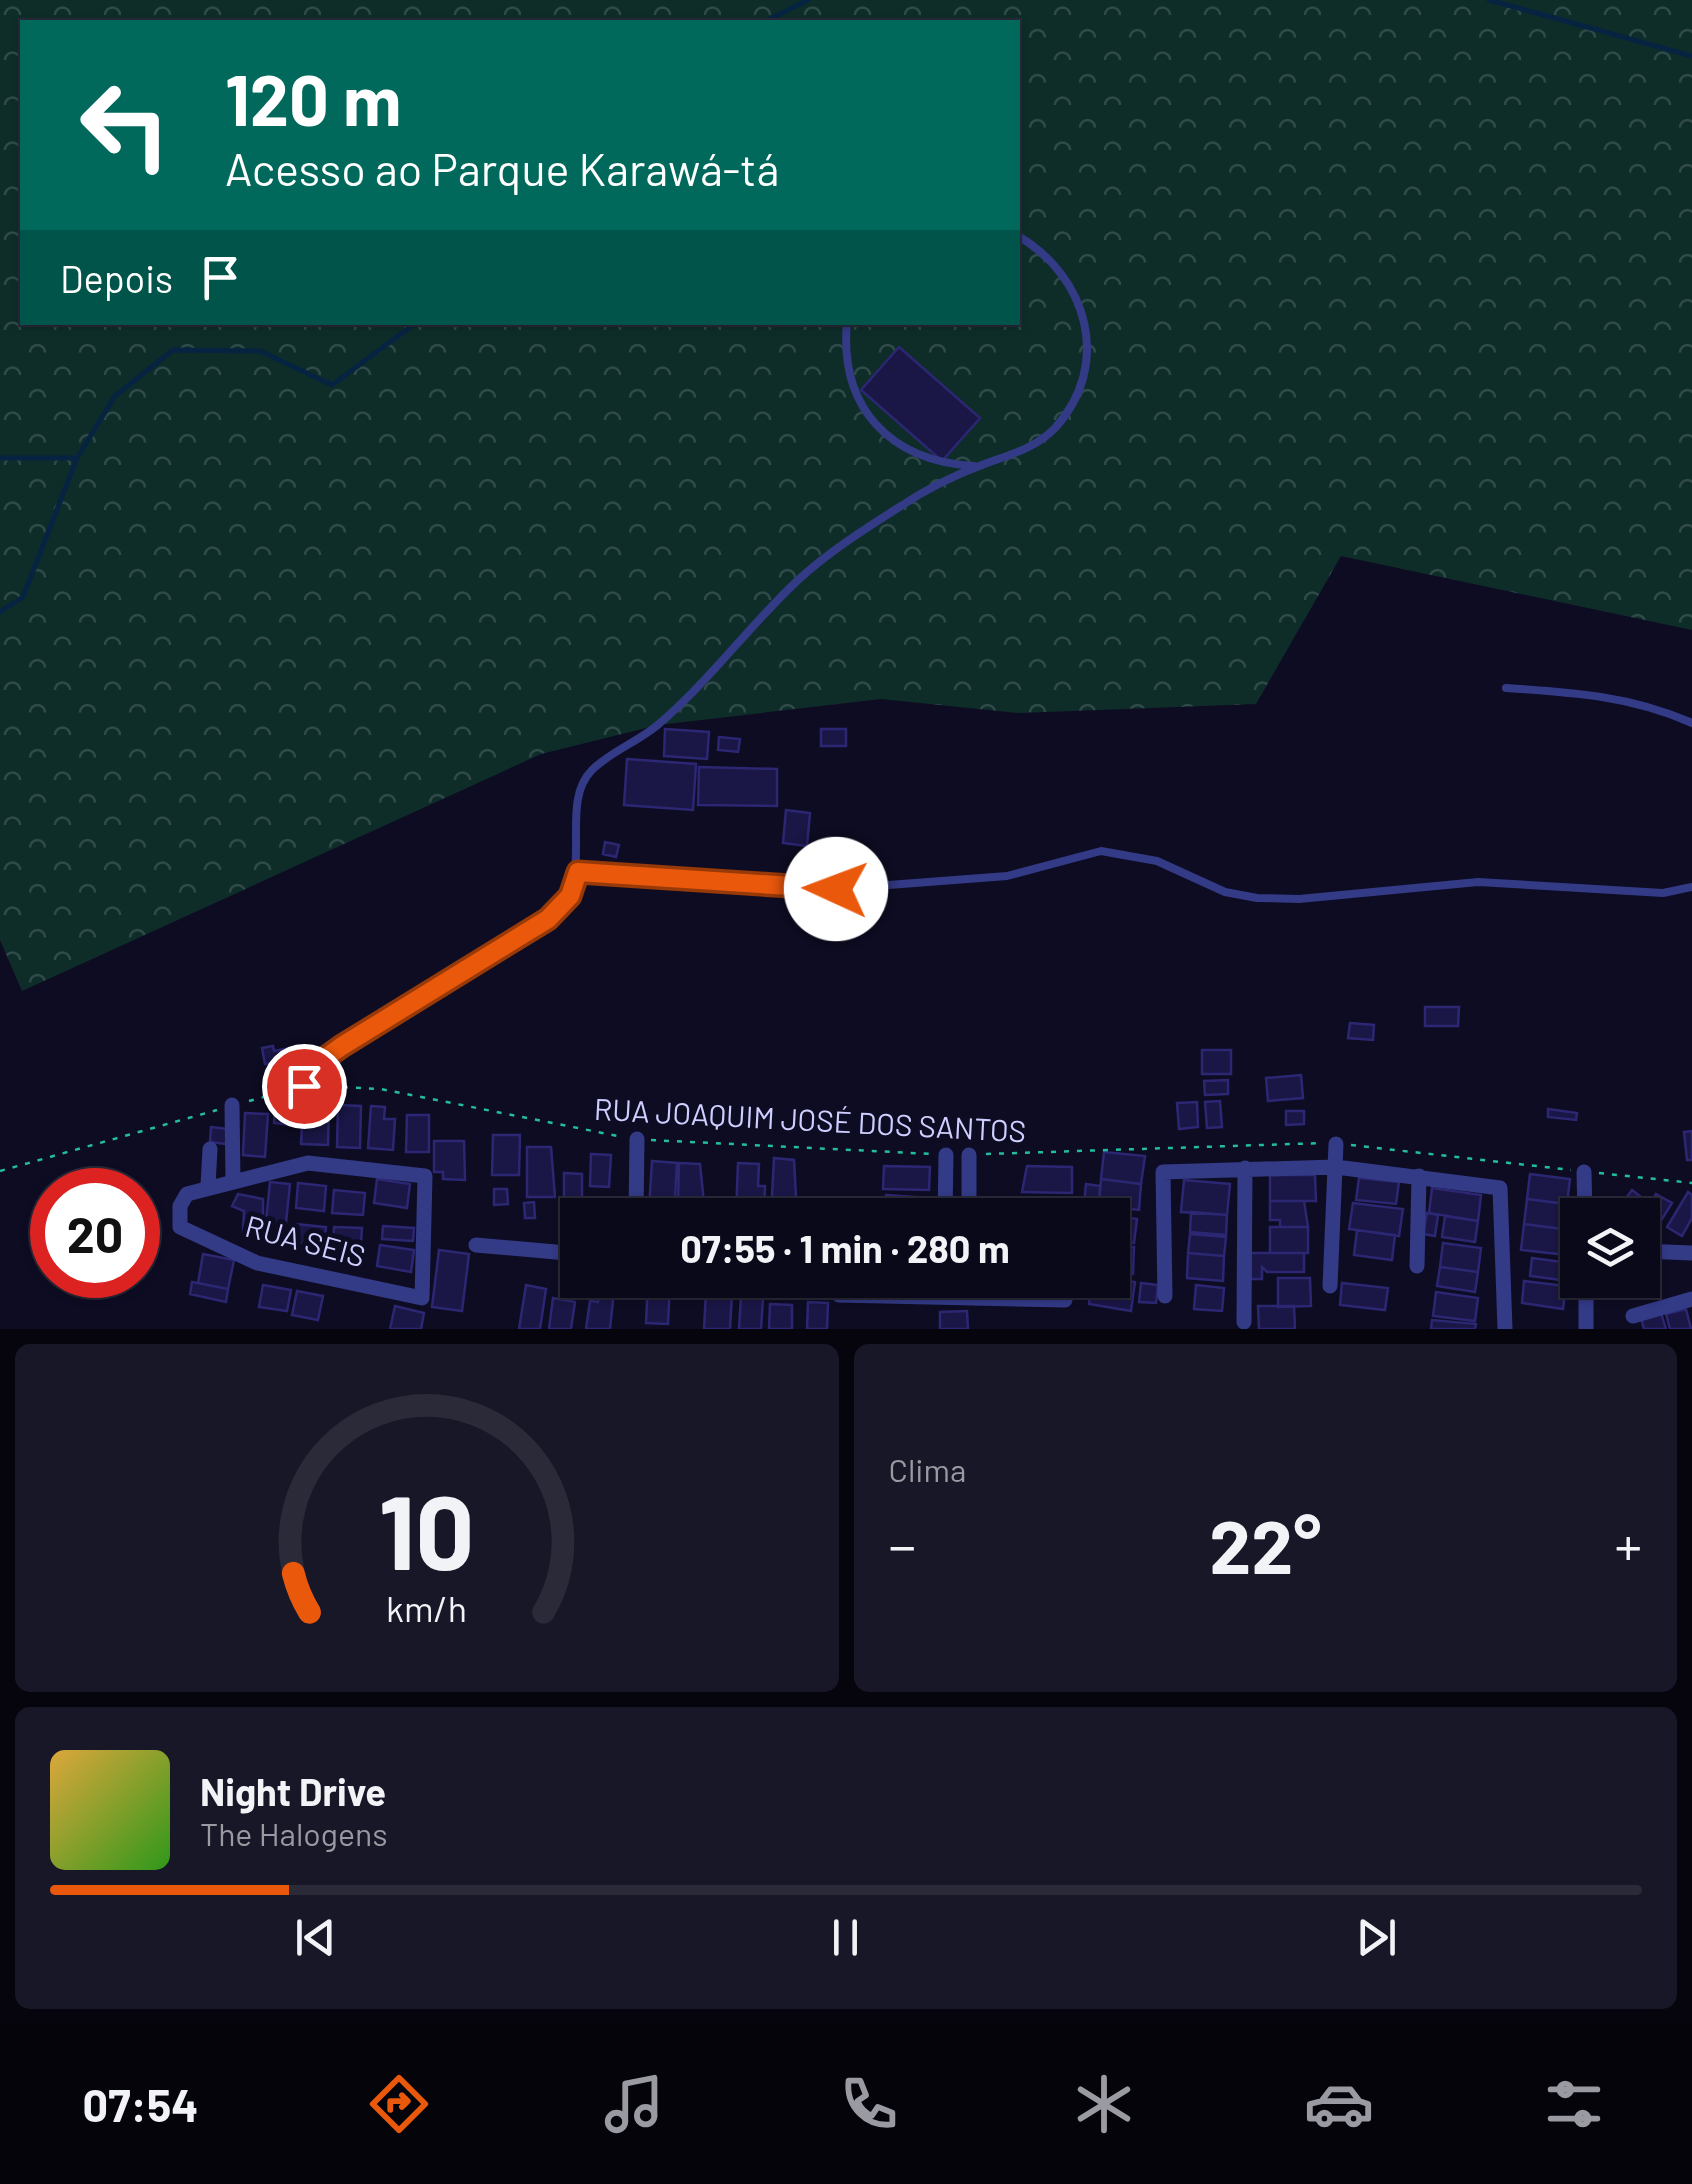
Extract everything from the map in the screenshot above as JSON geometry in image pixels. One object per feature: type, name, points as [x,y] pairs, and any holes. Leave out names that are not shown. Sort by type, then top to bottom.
[{"type":"street","points":[[210,1149],[208,1185],[233,1180],[232,1105]]},
{"type":"street","points":[[636,1198],[637,1139]]},
{"type":"street","points":[[1330,1286],[1336,1144]]},
{"type":"street","points":[[945,1198],[946,1155]]},
{"type":"street","points":[[970,1155],[970,1198]]},
{"type":"street","name":"RUA SEIS","points":[[208,1185],[183,1197],[180,1227],[257,1263],[421,1298],[426,1290],[425,1176],[308,1163],[233,1180]]},
{"type":"street","points":[[1165,1296],[1162,1174],[1336,1167],[1494,1185],[1502,1191],[1504,1329]]},
{"type":"street","points":[[1244,1322],[1246,1168]]},
{"type":"street","points":[[1584,1172],[1585,1198]]},
{"type":"street","points":[[1417,1266],[1419,1176]]},
{"type":"street","points":[[476,1244],[560,1252]]},
{"type":"street","points":[[1660,1252],[1692,1254]]},
{"type":"street","points":[[1049,1298],[1065,1300]]},
{"type":"street","points":[[1586,1298],[1586,1329]]},
{"type":"street","points":[[1633,1316],[1692,1299]]},
{"type":"lane","points":[[304,1086],[324,1059],[342,1046],[548,919],[570,896],[578,872],[577,799],[589,772],[658,725],[800,578],[903,504],[978,466],[1024,452],[1054,428],[1076,395],[1087,357],[1084,317],[1069,280],[1042,250],[1020,237]]},
{"type":"lane","points":[[846,325],[844,352],[854,392],[876,426],[908,451],[946,464],[978,466]]},
{"type":"lane","points":[[1506,688],[1583,693],[1652,705],[1692,723]]},
{"type":"lane","points":[[578,872],[836,889],[1007,876],[1101,851],[1157,862],[1224,892],[1257,898],[1299,899],[1478,882],[1536,882],[1652,893],[1692,887]]},
{"type":"path","name":"RUA JOAQUIM JOSÉ DOS SANTOS","points":[[0,1171],[304,1086],[382,1089],[637,1139],[946,1155]]},
{"type":"path","name":"RUA JOAQUIM JOSÉ DOS SANTOS","points":[[970,1155],[1336,1144],[1692,1183]]},
{"type":"green space","points":[[0,0],[1692,0],[1692,630],[1341,556],[1256,704],[1019,713],[881,699],[658,725],[541,754],[22,991],[0,940]]},
{"type":"building","points":[[899,347],[980,418],[942,461],[861,390]]},
{"type":"building","points":[[665,729],[709,732],[707,759],[664,756]]},
{"type":"building","points":[[821,729],[846,729],[846,746],[821,746]]},
{"type":"building","points":[[719,737],[740,739],[738,752],[718,750]]},
{"type":"building","points":[[627,759],[696,764],[693,810],[624,805]]},
{"type":"building","points":[[699,767],[777,769],[777,806],[698,805]]},
{"type":"building","points":[[786,810],[810,813],[807,846],[783,843]]},
{"type":"building","points":[[605,842],[619,845],[616,857],[603,854]]},
{"type":"building","points":[[1425,1007],[1459,1007],[1458,1026],[1425,1026]]},
{"type":"building","points":[[1350,1023],[1374,1025],[1373,1040],[1348,1038]]},
{"type":"building","points":[[273,1046],[274,1051],[290,1048],[292,1060],[265,1064],[262,1048]]},
{"type":"building","points":[[1202,1050],[1231,1050],[1231,1074],[1202,1074]]},
{"type":"building","points":[[1301,1075],[1303,1098],[1268,1101],[1266,1078]]},
{"type":"building","points":[[1228,1080],[1228,1094],[1205,1095],[1204,1081]]},
{"type":"building","points":[[1220,1101],[1222,1127],[1207,1128],[1205,1102]]},
{"type":"building","points":[[303,1102],[329,1103],[328,1145],[301,1144]]},
{"type":"building","points":[[1197,1102],[1198,1127],[1179,1129],[1177,1103]]},
{"type":"building","points":[[338,1105],[361,1106],[360,1148],[337,1147]]},
{"type":"building","points":[[371,1106],[385,1107],[384,1119],[395,1119],[393,1150],[368,1148]]},
{"type":"building","points":[[275,1108],[293,1109],[292,1125],[274,1123]]},
{"type":"building","points":[[1548,1109],[1577,1113],[1576,1120],[1548,1117]]},
{"type":"building","points":[[1286,1111],[1304,1111],[1304,1124],[1286,1125]]},
{"type":"building","points":[[245,1113],[268,1114],[265,1157],[243,1155]]},
{"type":"building","points":[[407,1115],[429,1115],[429,1152],[406,1152]]},
{"type":"building","points":[[211,1127],[228,1129],[226,1144],[210,1142]]},
{"type":"building","points":[[1692,1131],[1692,1160],[1687,1160],[1684,1132]]},
{"type":"building","points":[[493,1135],[520,1135],[519,1175],[492,1175]]},
{"type":"building","points":[[434,1141],[464,1141],[465,1180],[443,1179],[443,1172],[434,1172]]},
{"type":"building","points":[[527,1147],[551,1147],[555,1197],[527,1197]]},
{"type":"building","points":[[1104,1152],[1145,1156],[1141,1184],[1101,1179]]},
{"type":"building","points":[[591,1154],[611,1155],[609,1187],[590,1186]]},
{"type":"building","points":[[774,1158],[794,1160],[796,1198],[772,1198]]},
{"type":"building","points":[[652,1161],[677,1163],[675,1198],[650,1198]]},
{"type":"building","points":[[679,1163],[700,1164],[703,1198],[678,1198]]},
{"type":"building","points":[[738,1163],[759,1164],[758,1186],[765,1186],[765,1198],[737,1198]]},
{"type":"building","points":[[884,1166],[930,1167],[929,1190],[883,1189]]},
{"type":"building","points":[[1027,1166],[1072,1167],[1072,1193],[1022,1192]]},
{"type":"building","points":[[564,1173],[582,1174],[582,1198],[564,1198]]},
{"type":"building","points":[[1530,1174],[1570,1179],[1568,1198],[1560,1198],[1560,1203],[1527,1199]]},
{"type":"building","points":[[1270,1175],[1315,1175],[1316,1201],[1270,1201]]},
{"type":"building","points":[[1359,1178],[1399,1182],[1396,1204],[1356,1200]]},
{"type":"building","points":[[377,1179],[410,1184],[407,1208],[374,1203]]},
{"type":"building","points":[[1101,1179],[1141,1184],[1139,1210],[1130,1209],[1130,1198],[1100,1198]]},
{"type":"building","points":[[1184,1180],[1230,1184],[1227,1215],[1181,1212]]},
{"type":"building","points":[[270,1182],[290,1184],[286,1223],[266,1221]]},
{"type":"building","points":[[298,1183],[326,1186],[324,1211],[296,1208]]},
{"type":"building","points":[[1086,1184],[1100,1186],[1099,1198],[1085,1198]]},
{"type":"building","points":[[1432,1188],[1481,1195],[1478,1221],[1429,1213]]},
{"type":"building","points":[[494,1189],[507,1189],[508,1204],[494,1205]]},
{"type":"building","points":[[334,1190],[365,1193],[363,1215],[332,1213]]},
{"type":"building","points":[[1632,1190],[1642,1198],[1626,1198]]},
{"type":"building","points":[[1688,1192],[1692,1195],[1692,1218],[1682,1236],[1667,1227]]},
{"type":"building","points":[[238,1194],[263,1199],[263,1235],[243,1232],[244,1211],[232,1206]]},
{"type":"building","points":[[1656,1194],[1672,1203],[1660,1222],[1660,1198],[1653,1198]]},
{"type":"building","points":[[886,1195],[928,1198],[886,1198]]},
{"type":"building","points":[[1527,1199],[1560,1203],[1560,1229],[1524,1224]]},
{"type":"building","points":[[1270,1201],[1304,1201],[1308,1227],[1280,1227],[1280,1220],[1270,1220]]},
{"type":"building","points":[[534,1202],[535,1218],[525,1218],[524,1203]]},
{"type":"building","points":[[1353,1203],[1403,1209],[1399,1236],[1349,1229]]},
{"type":"building","points":[[1191,1212],[1227,1215],[1226,1235],[1190,1232]]},
{"type":"building","points":[[1427,1213],[1438,1215],[1435,1236],[1423,1234]]},
{"type":"building","points":[[1445,1216],[1478,1221],[1475,1242],[1442,1237]]},
{"type":"building","points":[[1130,1218],[1137,1219],[1134,1243],[1130,1242]]},
{"type":"building","points":[[296,1224],[326,1227],[324,1246],[294,1243]]},
{"type":"building","points":[[1524,1224],[1560,1229],[1560,1254],[1521,1250]]},
{"type":"building","points":[[383,1226],[414,1228],[413,1241],[382,1239]]},
{"type":"building","points":[[334,1227],[362,1228],[360,1259],[333,1258]]},
{"type":"building","points":[[1270,1227],[1308,1227],[1308,1253],[1270,1253]]},
{"type":"building","points":[[1357,1230],[1395,1235],[1392,1260],[1354,1255]]},
{"type":"building","points":[[1190,1234],[1226,1237],[1224,1256],[1188,1253]]},
{"type":"building","points":[[1443,1243],[1481,1248],[1478,1272],[1440,1267]]},
{"type":"building","points":[[380,1245],[414,1250],[411,1272],[377,1266]]},
{"type":"building","points":[[1130,1247],[1134,1247],[1133,1274],[1130,1274]]},
{"type":"building","points":[[439,1250],[469,1254],[462,1311],[432,1307]]},
{"type":"building","points":[[1188,1253],[1224,1256],[1223,1281],[1187,1278]]},
{"type":"building","points":[[1250,1253],[1304,1253],[1304,1272],[1267,1272],[1262,1267],[1262,1279],[1251,1279]]},
{"type":"building","points":[[203,1254],[234,1260],[228,1289],[198,1283]]},
{"type":"building","points":[[1532,1258],[1560,1262],[1560,1280],[1530,1276]]},
{"type":"building","points":[[1440,1267],[1478,1272],[1475,1292],[1437,1286]]},
{"type":"building","points":[[1278,1278],[1310,1278],[1311,1306],[1278,1307]]},
{"type":"building","points":[[1130,1281],[1135,1282],[1131,1311],[1089,1304],[1090,1298],[1130,1298]]},
{"type":"building","points":[[1524,1281],[1560,1285],[1560,1298],[1564,1298],[1563,1309],[1522,1303]]},
{"type":"building","points":[[192,1282],[228,1289],[226,1302],[190,1294]]},
{"type":"building","points":[[1141,1283],[1158,1285],[1156,1303],[1139,1302]]},
{"type":"building","points":[[1342,1283],[1388,1288],[1385,1310],[1340,1305]]},
{"type":"building","points":[[263,1285],[291,1290],[287,1311],[259,1307]]},
{"type":"building","points":[[526,1285],[546,1289],[540,1329],[519,1329]]},
{"type":"building","points":[[1196,1285],[1224,1288],[1222,1311],[1194,1309]]},
{"type":"building","points":[[297,1291],[323,1296],[318,1320],[292,1315]]},
{"type":"building","points":[[1436,1292],[1478,1298],[1475,1321],[1433,1316]]},
{"type":"building","points":[[553,1298],[575,1302],[571,1329],[549,1329]]},
{"type":"building","points":[[599,1298],[613,1298],[610,1329],[586,1329],[590,1301],[598,1302]]},
{"type":"building","points":[[647,1298],[669,1298],[668,1324],[646,1323]]},
{"type":"building","points":[[706,1298],[732,1298],[730,1329],[704,1329]]},
{"type":"building","points":[[741,1298],[763,1298],[761,1329],[739,1329]]},
{"type":"building","points":[[808,1302],[828,1303],[827,1329],[807,1329]]},
{"type":"building","points":[[770,1304],[792,1305],[792,1329],[769,1329]]},
{"type":"building","points":[[395,1306],[424,1313],[421,1329],[390,1329]]},
{"type":"building","points":[[1258,1306],[1294,1306],[1295,1329],[1259,1329]]},
{"type":"building","points":[[1686,1309],[1691,1329],[1670,1329],[1666,1314]]},
{"type":"building","points":[[967,1311],[968,1329],[940,1329],[940,1312]]},
{"type":"building","points":[[1661,1313],[1666,1329],[1644,1329],[1641,1318]]},
{"type":"building","points":[[1432,1320],[1476,1324],[1475,1329],[1431,1329]]},
{"type":"waterway","points":[[768,20],[808,0]]},
{"type":"waterway","points":[[1489,0],[1692,56]]},
{"type":"waterway","points":[[0,612],[23,597],[77,458],[115,396],[173,350],[260,351],[332,385],[413,325]]},
{"type":"waterway","points":[[0,458],[77,458]]},
{"type":"route","points":[[304,1086],[324,1059],[342,1046],[548,919],[564,906],[578,872],[836,889]]}]
